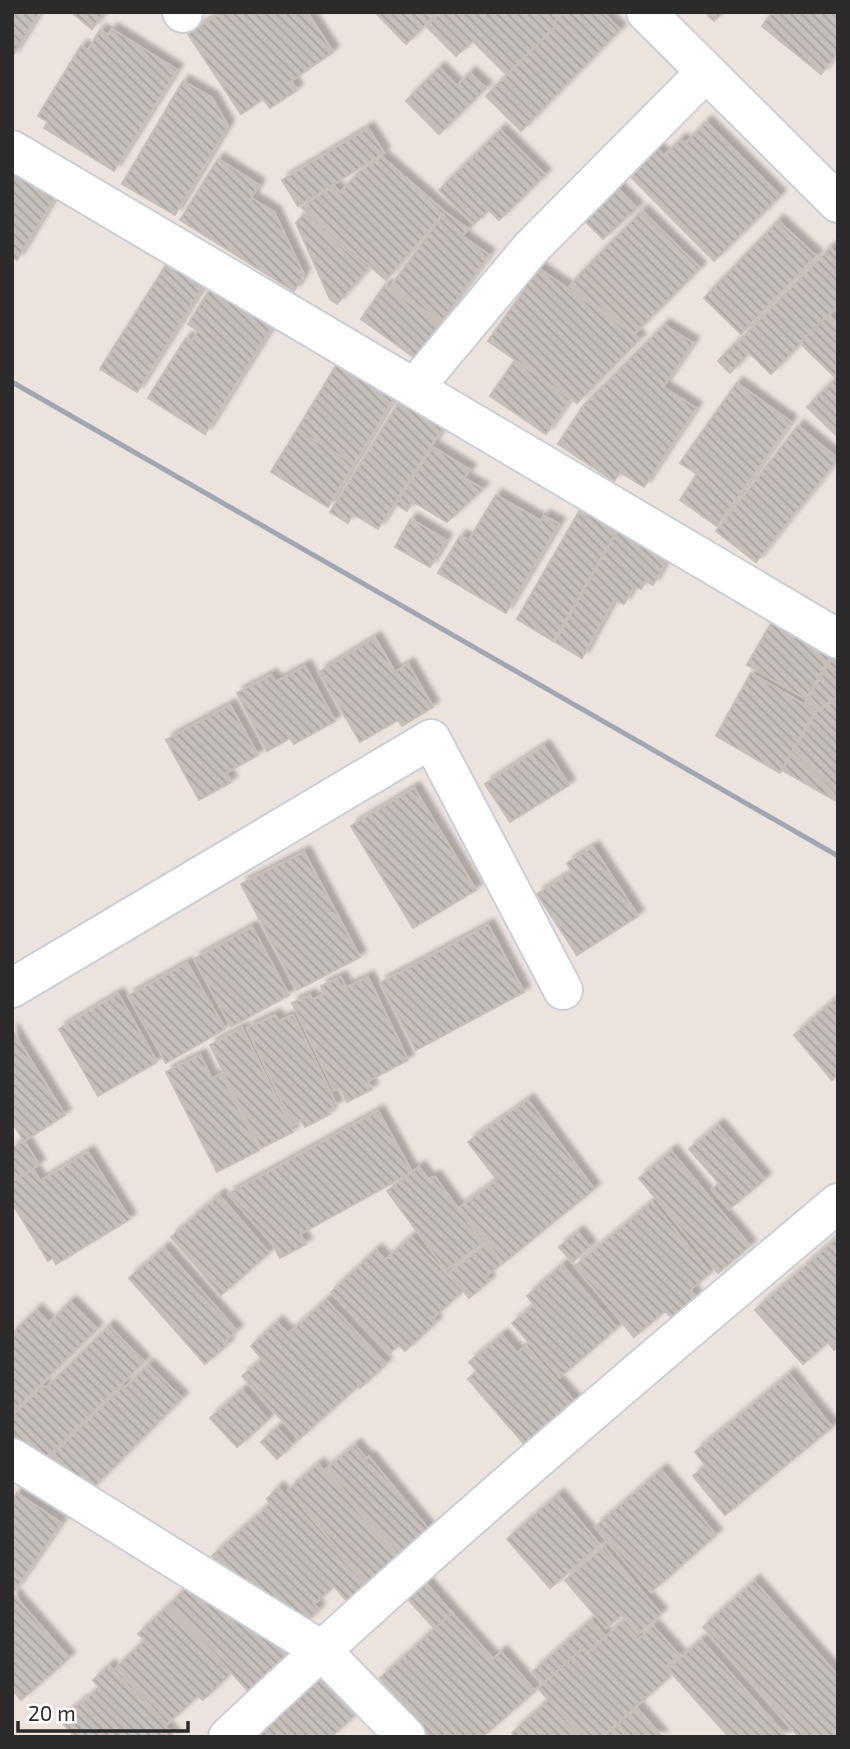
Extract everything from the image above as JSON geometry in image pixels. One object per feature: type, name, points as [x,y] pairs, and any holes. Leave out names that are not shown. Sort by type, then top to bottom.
[{"type":"street","points":[[646,12],[838,202]]},
{"type":"street","points":[[415,387],[531,248],[706,72]]},
{"type":"street","points":[[12,150],[838,639]]},
{"type":"street","points":[[12,988],[431,739],[563,990]]},
{"type":"street","points":[[228,1737],[321,1650],[637,1372],[838,1203]]},
{"type":"street","points":[[12,1458],[321,1650],[406,1737]]},
{"type":"building","points":[[12,12],[40,12],[12,57]]},
{"type":"building","points":[[71,12],[105,12],[92,29]]},
{"type":"building","points":[[222,12],[307,12],[333,52],[291,81],[297,90],[270,108],[263,99],[241,114],[188,34]]},
{"type":"building","points":[[375,12],[438,12],[406,44]]},
{"type":"building","points":[[440,12],[564,12],[553,23],[557,25],[507,75],[473,41],[456,56],[426,26]]},
{"type":"building","points":[[564,12],[602,12],[620,30],[521,131],[486,96],[557,25],[553,23]]},
{"type":"building","points":[[705,12],[723,12],[714,21]]},
{"type":"building","points":[[773,12],[838,12],[838,53],[821,74],[762,26]]},
{"type":"building","points":[[112,29],[177,70],[114,171],[44,128],[48,122],[38,116],[81,46],[88,50],[100,30],[108,35]]},
{"type":"building","points":[[439,68],[457,86],[470,73],[486,88],[439,134],[406,101]]},
{"type":"building","points":[[183,81],[212,98],[228,126],[175,215],[122,184]]},
{"type":"building","points":[[706,122],[780,196],[714,261],[629,175],[656,148],[664,156],[681,139],[685,144]]},
{"type":"building","points":[[368,128],[384,153],[298,206],[282,180]]},
{"type":"building","points":[[500,130],[545,175],[499,220],[489,210],[474,224],[439,190]]},
{"type":"building","points":[[382,157],[445,212],[386,280],[301,207],[334,186],[340,193],[359,172]]},
{"type":"building","points":[[218,159],[259,185],[251,198],[274,212],[304,275],[294,291],[180,220]]},
{"type":"building","points":[[12,165],[58,192],[17,260],[12,257]]},
{"type":"building","points":[[613,184],[637,208],[603,239],[580,216]]},
{"type":"building","points":[[642,211],[700,268],[639,329],[582,272]]},
{"type":"building","points":[[445,212],[468,229],[462,236],[489,255],[441,322],[391,286]]},
{"type":"building","points":[[304,214],[368,269],[337,304],[330,299],[296,223]]},
{"type":"building","points":[[778,221],[816,256],[741,334],[704,298]]},
{"type":"building","points":[[830,248],[838,256],[838,305],[771,374],[738,342]]},
{"type":"building","points":[[170,259],[206,282],[137,392],[100,369]]},
{"type":"building","points":[[531,263],[640,339],[577,403],[488,341],[525,289],[517,283]]},
{"type":"building","points":[[582,272],[639,329],[635,333],[570,286]]},
{"type":"building","points":[[214,283],[275,322],[205,434],[148,398],[186,338],[192,341],[198,331],[188,324]]},
{"type":"building","points":[[385,285],[439,324],[415,358],[361,319]]},
{"type":"building","points":[[828,315],[838,325],[836,378],[800,343]]},
{"type":"building","points":[[664,325],[693,343],[663,387],[696,408],[644,487],[620,472],[614,481],[558,444],[584,405]]},
{"type":"building","points":[[736,343],[747,355],[730,373],[718,361]]},
{"type":"building","points":[[340,359],[397,393],[354,464],[297,430]]},
{"type":"building","points":[[515,360],[570,399],[546,434],[490,396]]},
{"type":"building","points":[[838,376],[838,433],[836,435],[807,407]]},
{"type":"building","points":[[737,383],[791,422],[717,526],[680,500],[697,474],[680,463]]},
{"type":"building","points":[[403,396],[446,423],[378,529],[353,514],[348,523],[330,512]]},
{"type":"building","points":[[798,426],[838,459],[756,562],[716,531]]},
{"type":"building","points":[[297,430],[354,464],[328,507],[271,472]]},
{"type":"building","points":[[433,447],[470,470],[464,478],[483,489],[447,522],[412,501],[407,511],[396,504]]},
{"type":"building","points":[[496,495],[541,521],[544,516],[559,524],[506,613],[438,573],[460,536],[469,540]]},
{"type":"building","points":[[584,503],[621,524],[553,641],[517,619]]},
{"type":"building","points":[[411,519],[446,540],[430,567],[395,547]]},
{"type":"building","points":[[621,524],[671,552],[653,585],[646,581],[641,589],[634,586],[624,604],[614,600],[582,658],[555,642]]},
{"type":"building","points":[[771,623],[830,657],[806,699],[747,665]]},
{"type":"building","points":[[375,638],[395,672],[408,664],[433,707],[402,726],[398,720],[360,742],[319,672]]},
{"type":"building","points":[[837,650],[838,697],[818,709],[806,702]]},
{"type":"building","points":[[305,666],[335,721],[294,744],[290,738],[267,751],[237,693],[271,675],[276,682]]},
{"type":"building","points":[[751,673],[815,711],[780,773],[716,736]]},
{"type":"building","points":[[838,699],[838,798],[794,750],[816,712]]},
{"type":"building","points":[[230,705],[258,755],[226,773],[231,782],[199,800],[166,740]]},
{"type":"building","points":[[544,746],[569,785],[510,822],[485,784]]},
{"type":"building","points":[[793,750],[838,798],[838,802],[782,770]]},
{"type":"building","points":[[414,788],[476,890],[413,928],[351,826]]},
{"type":"building","points":[[593,847],[638,916],[577,955],[537,894],[572,872],[567,863]]},
{"type":"building","points":[[304,852],[360,957],[297,990],[241,884]]},
{"type":"building","points":[[488,925],[524,992],[416,1050],[380,983]]},
{"type":"building","points":[[252,927],[289,995],[231,1027],[194,959]]},
{"type":"building","points":[[187,963],[225,1029],[166,1063],[128,996]]},
{"type":"building","points":[[341,977],[346,988],[368,977],[408,1060],[368,1081],[372,1089],[347,1102],[340,1088],[334,1090],[292,1003],[310,995],[312,1000],[324,994],[321,986]]},
{"type":"building","points":[[118,994],[157,1062],[98,1096],[59,1029]]},
{"type":"building","points":[[838,997],[838,1075],[832,1080],[794,1035]]},
{"type":"building","points":[[275,1015],[279,1021],[293,1015],[337,1106],[328,1110],[330,1114],[305,1127],[301,1120],[293,1125],[247,1028]]},
{"type":"building","points":[[242,1028],[293,1132],[261,1148],[210,1045]]},
{"type":"building","points":[[12,1030],[65,1115],[24,1141],[12,1122]]},
{"type":"building","points":[[200,1055],[212,1079],[221,1074],[259,1150],[217,1172],[166,1072]]},
{"type":"building","points":[[528,1100],[594,1189],[503,1263],[460,1207],[497,1180],[468,1142]]},
{"type":"building","points":[[378,1111],[412,1172],[300,1234],[306,1244],[280,1258],[272,1243],[228,1194]]},
{"type":"building","points":[[718,1125],[765,1179],[729,1209],[712,1190],[719,1183],[689,1149]]},
{"type":"building","points":[[24,1141],[39,1165],[12,1180],[12,1148]]},
{"type":"building","points":[[671,1151],[750,1246],[718,1273],[639,1178]]},
{"type":"building","points":[[88,1152],[130,1219],[56,1264],[53,1258],[48,1261],[12,1203],[12,1182],[33,1169],[40,1181]]},
{"type":"building","points":[[419,1167],[428,1179],[435,1177],[483,1243],[446,1270],[387,1191]]},
{"type":"building","points":[[219,1195],[269,1253],[221,1295],[171,1237]]},
{"type":"building","points":[[652,1202],[710,1273],[690,1290],[696,1297],[672,1318],[665,1311],[634,1337],[575,1266]]},
{"type":"building","points":[[578,1232],[590,1247],[572,1262],[559,1247]]},
{"type":"building","points":[[411,1237],[463,1291],[432,1319],[436,1322],[405,1351],[399,1345],[389,1354],[331,1292],[376,1250],[385,1260]]},
{"type":"building","points":[[838,1237],[838,1347],[834,1350],[828,1342],[803,1364],[755,1310]]},
{"type":"building","points":[[486,1244],[501,1264],[486,1276],[489,1281],[469,1298],[449,1273]]},
{"type":"building","points":[[164,1248],[237,1331],[225,1341],[228,1344],[205,1364],[129,1278]]},
{"type":"building","points":[[562,1265],[617,1328],[560,1377],[512,1323],[534,1305],[527,1296]]},
{"type":"building","points":[[326,1300],[386,1364],[299,1439],[242,1376],[262,1359],[251,1346],[277,1322],[288,1334]]},
{"type":"building","points":[[70,1302],[97,1329],[12,1413],[12,1334],[36,1310],[49,1323]]},
{"type":"building","points":[[109,1326],[144,1362],[35,1469],[12,1446],[12,1416],[43,1386],[46,1388]]},
{"type":"building","points":[[502,1335],[517,1353],[526,1346],[584,1412],[524,1444],[468,1379],[477,1371],[469,1362]]},
{"type":"building","points":[[148,1365],[182,1398],[83,1498],[41,1466]]},
{"type":"building","points":[[789,1374],[832,1427],[725,1515],[693,1476],[706,1466],[695,1452]]},
{"type":"building","points":[[242,1390],[268,1420],[237,1447],[210,1418]]},
{"type":"building","points":[[277,1428],[292,1445],[277,1459],[261,1442]]},
{"type":"building","points":[[355,1445],[367,1459],[369,1457],[431,1532],[400,1557],[326,1469]]},
{"type":"building","points":[[318,1464],[397,1558],[367,1583],[288,1490]]},
{"type":"building","points":[[661,1470],[716,1535],[651,1592],[595,1527]]},
{"type":"building","points":[[278,1488],[373,1592],[354,1609],[334,1586],[314,1604],[319,1610],[301,1626],[263,1602],[239,1576],[234,1581],[212,1556],[270,1504],[267,1499]]},
{"type":"building","points":[[17,1493],[61,1523],[15,1590],[12,1588],[12,1500]]},
{"type":"building","points":[[558,1495],[600,1545],[550,1588],[507,1539]]},
{"type":"building","points":[[604,1547],[661,1614],[638,1634],[622,1615],[606,1628],[565,1580]]},
{"type":"building","points":[[423,1580],[452,1613],[435,1629],[405,1596]]},
{"type":"building","points":[[754,1581],[838,1676],[838,1733],[834,1737],[799,1737],[703,1627]]},
{"type":"building","points":[[190,1584],[291,1655],[251,1694],[169,1605]]},
{"type":"building","points":[[12,1593],[69,1658],[21,1700],[12,1689]]},
{"type":"building","points":[[167,1607],[229,1675],[203,1700],[198,1696],[167,1724],[116,1668],[145,1640],[138,1634]]},
{"type":"building","points":[[452,1613],[493,1659],[501,1652],[535,1691],[482,1737],[427,1737],[380,1678]]},
{"type":"building","points":[[591,1620],[606,1637],[587,1653],[583,1648],[543,1684],[532,1672]]},
{"type":"building","points":[[622,1622],[638,1640],[653,1626],[679,1655],[664,1668],[670,1676],[602,1737],[581,1737],[538,1688],[583,1648],[587,1653]]},
{"type":"building","points":[[701,1640],[787,1737],[729,1737],[668,1669]]},
{"type":"building","points":[[109,1666],[175,1737],[116,1737],[83,1702],[99,1687],[93,1680]]},
{"type":"building","points":[[324,1675],[357,1713],[331,1737],[255,1737]]},
{"type":"building","points":[[549,1700],[581,1737],[515,1737],[512,1733]]},
{"type":"building","points":[[81,1702],[113,1737],[75,1737],[60,1720]]},
{"type":"building","points":[[637,1708],[662,1737],[603,1737]]},
{"type":"railway","points":[[12,382],[838,856]]}]
